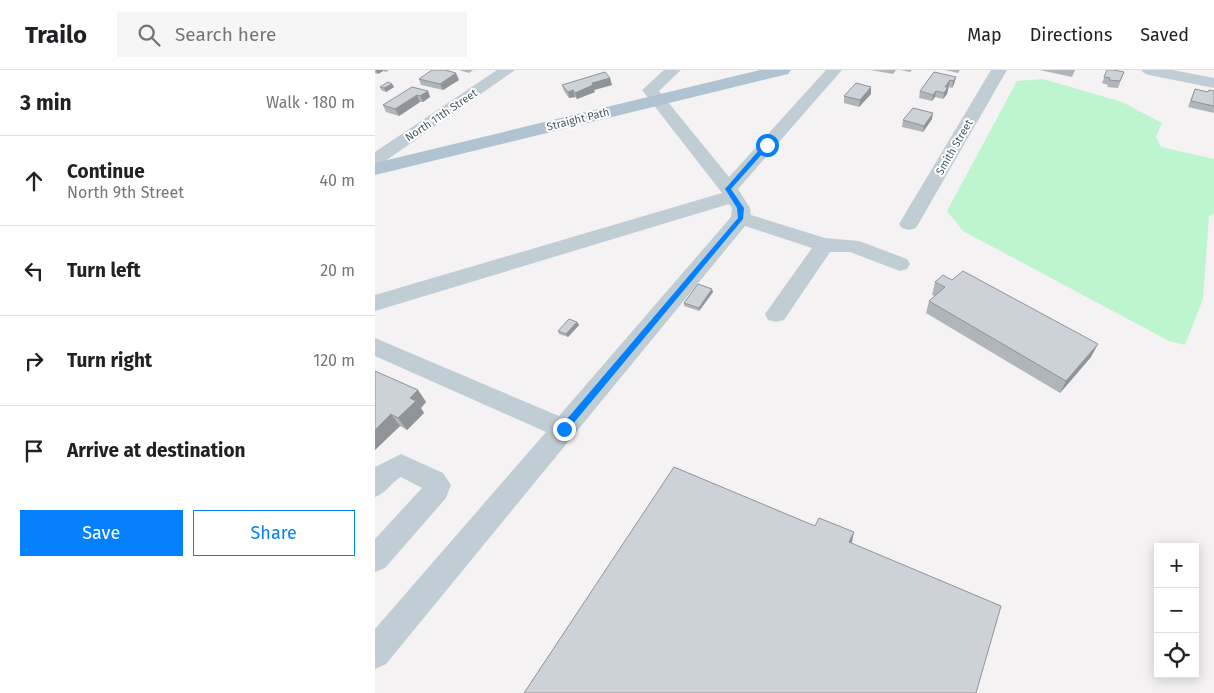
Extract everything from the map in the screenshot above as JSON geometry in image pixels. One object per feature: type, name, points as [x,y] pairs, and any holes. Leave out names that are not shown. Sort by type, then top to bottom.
[{"type":"main road","name":"Straight Path","points":[[375,169],[782,70]]},
{"type":"street","name":"North 11th Street","points":[[375,160],[507,70]]},
{"type":"street","points":[[673,70],[651,90],[734,201],[824,245]]},
{"type":"street","points":[[375,653],[564,429],[834,70]]},
{"type":"street","name":"Smith Street","points":[[909,224],[999,70]]},
{"type":"street","points":[[1149,70],[1214,83]]},
{"type":"street","points":[[375,303],[734,201]]},
{"type":"street","points":[[375,346],[564,429]]},
{"type":"street","points":[[375,485],[387,472],[401,465],[434,481],[438,485],[437,490],[375,560]]},
{"type":"lane","points":[[776,314],[824,245],[852,246],[900,264]]},
{"type":"green space","points":[[1043,79],[1122,102],[1162,123],[1156,137],[1161,147],[1214,159],[1214,214],[1209,216],[1203,299],[1185,345],[1169,341],[963,231],[947,211],[1017,81]]},
{"type":"building","points":[[432,70],[445,70],[456,73],[440,84],[419,79]]},
{"type":"building","points":[[1107,70],[1124,72],[1120,81],[1109,80],[1110,78],[1104,77]]},
{"type":"building","points":[[605,72],[610,78],[592,83],[593,85],[575,93],[573,90],[568,92],[562,85]]},
{"type":"building","points":[[934,72],[956,77],[953,81],[950,80],[945,87],[948,87],[944,93],[936,91],[933,95],[920,91]]},
{"type":"building","points":[[388,82],[392,84],[384,88],[380,87]]},
{"type":"building","points":[[856,83],[871,87],[860,100],[844,96]]},
{"type":"building","points":[[412,87],[428,91],[420,96],[417,95],[395,109],[383,105]]},
{"type":"building","points":[[1195,89],[1208,92],[1209,90],[1214,91],[1214,106],[1191,101]]},
{"type":"building","points":[[913,108],[933,113],[924,126],[903,120]]},
{"type":"building","points":[[963,271],[1098,344],[1066,381],[929,301],[945,287],[935,282],[943,275],[952,280]]},
{"type":"building","points":[[698,284],[712,289],[699,308],[684,303]]},
{"type":"building","points":[[569,319],[577,322],[566,334],[558,331]]},
{"type":"building","points":[[375,371],[418,390],[410,398],[416,401],[398,418],[391,414],[375,430]]},
{"type":"building","points":[[674,467],[815,526],[819,518],[854,532],[849,542],[1001,606],[976,693],[524,693]]},
{"type":"route","points":[[564,429],[741,218],[741,208],[728,189],[767,145]]}]
